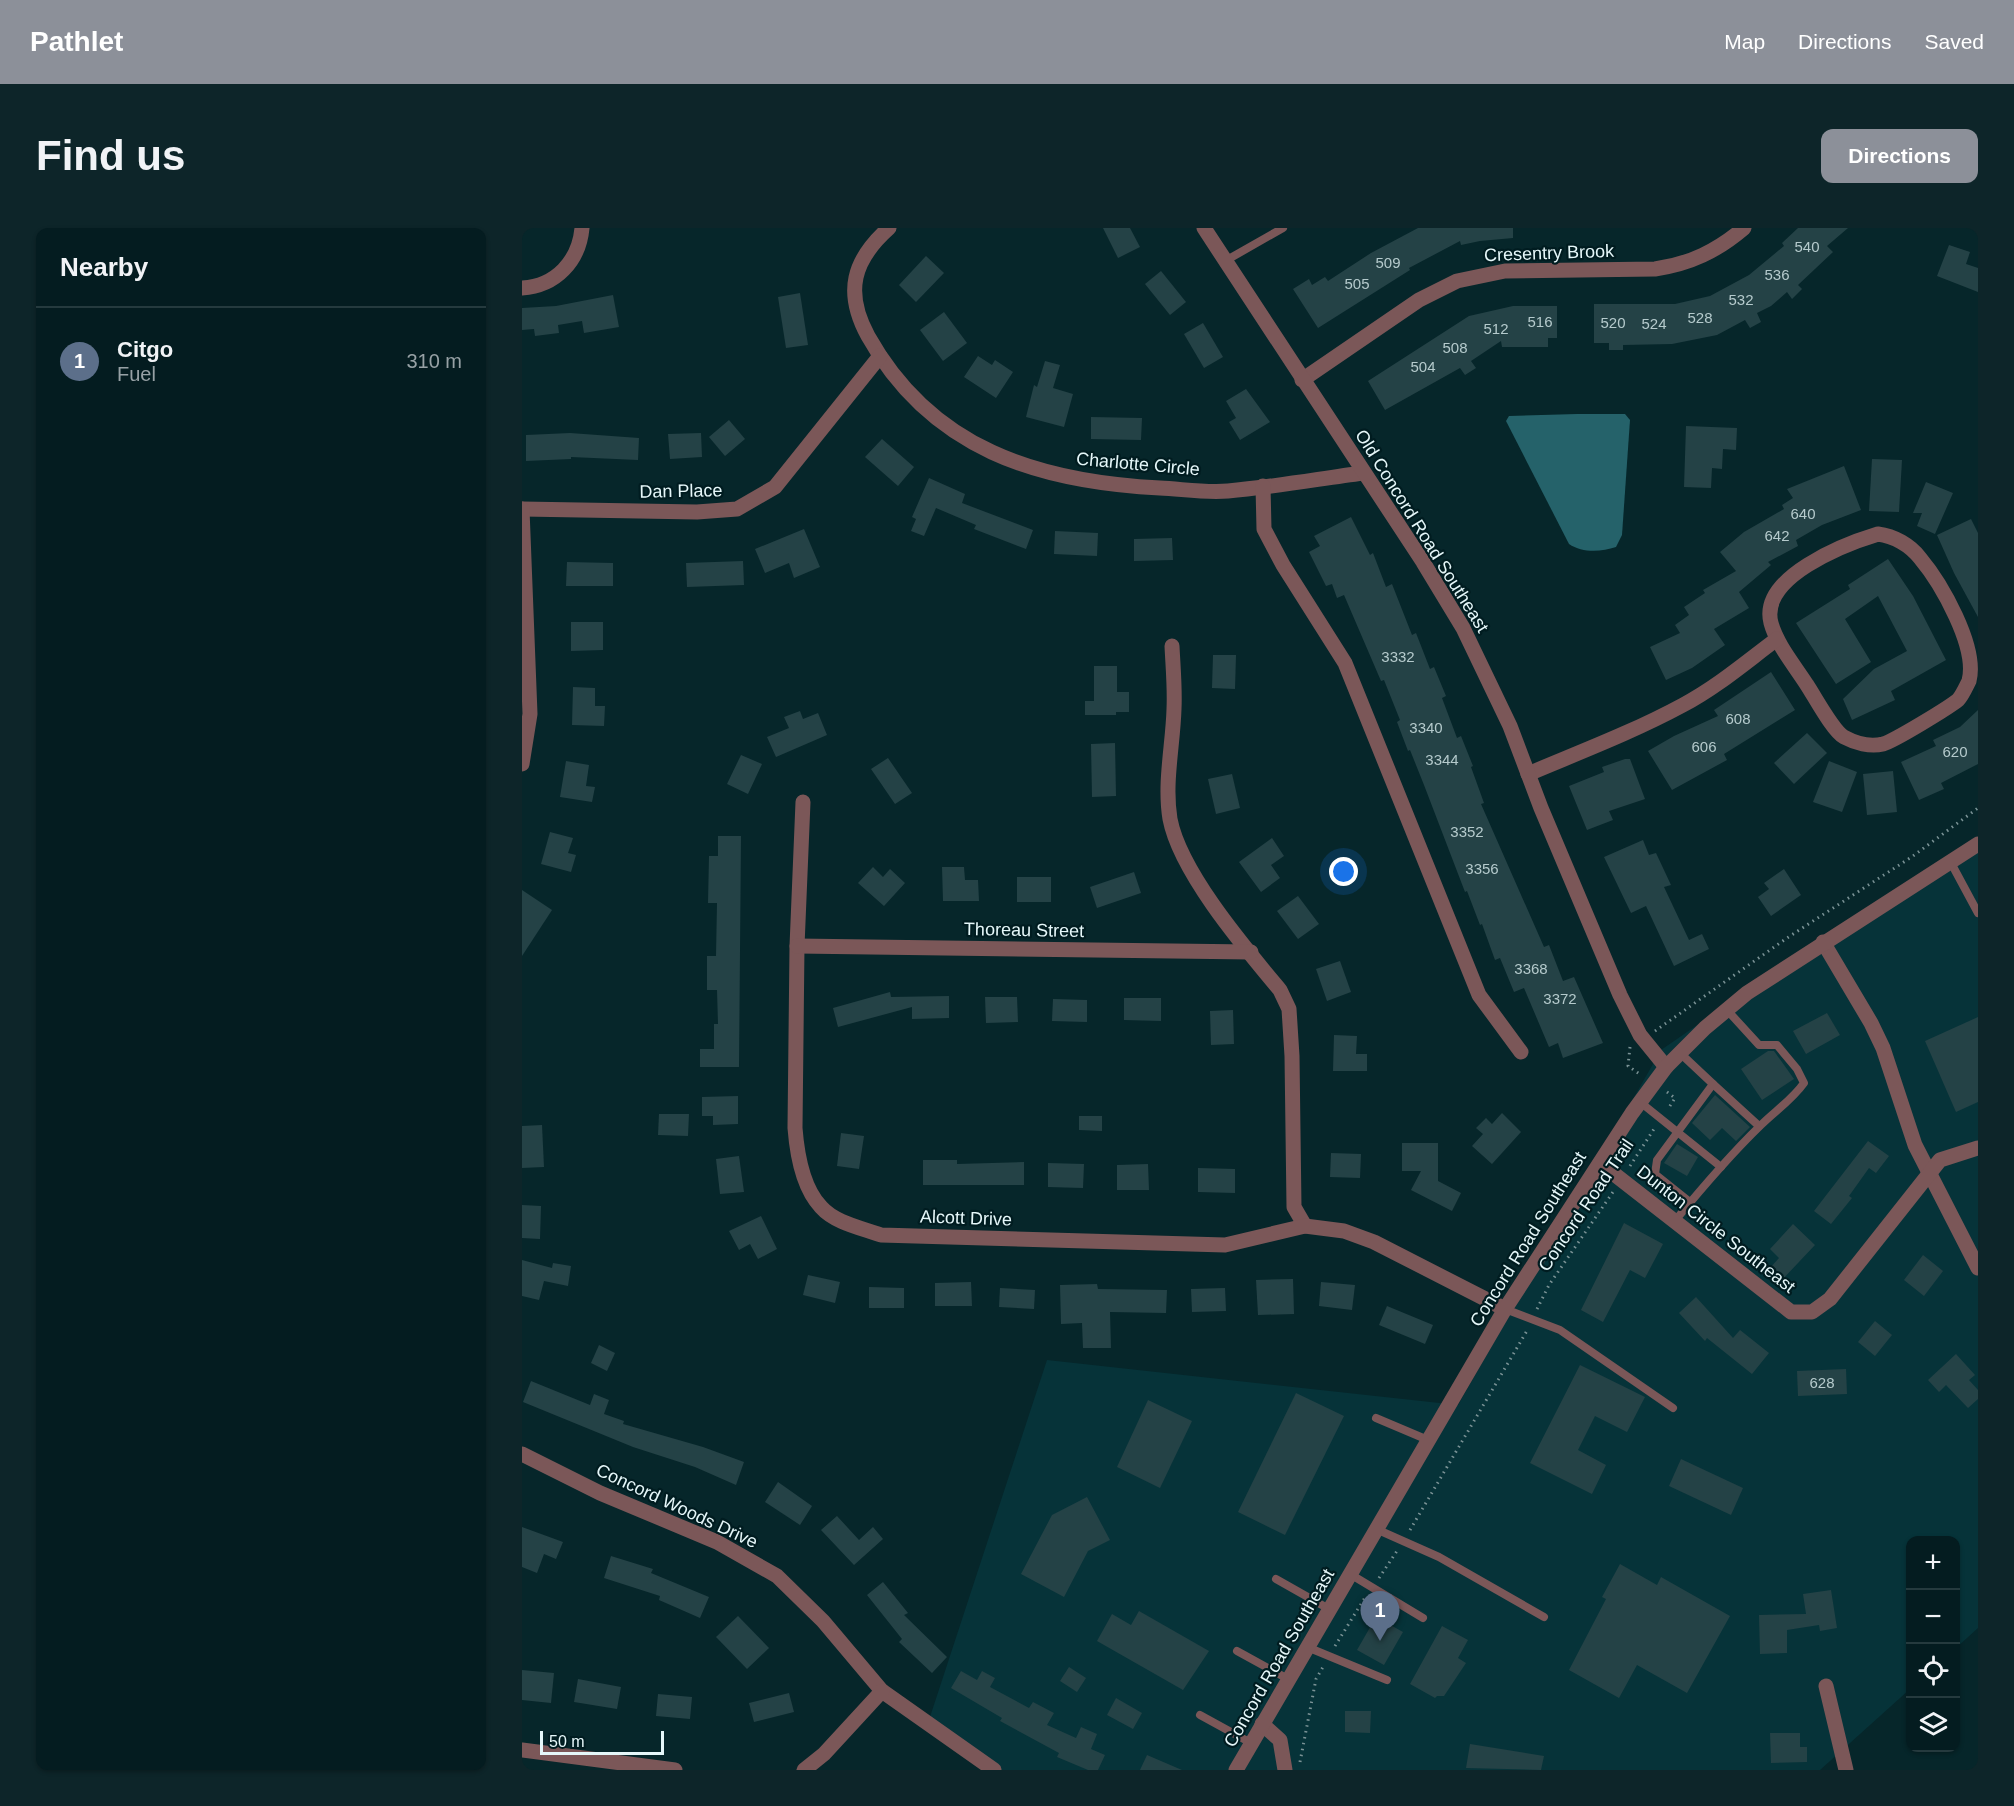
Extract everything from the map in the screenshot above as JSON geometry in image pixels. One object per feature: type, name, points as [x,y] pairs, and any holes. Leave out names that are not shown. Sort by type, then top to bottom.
[{"type":"street","points":[[522,288],[544,283],[569,266],[576,253],[582,228]]},
{"type":"street","name":"Charlotte Circle","points":[[889,228],[867,250],[858,266],[854,284],[859,317],[880,356],[914,399],[989,453],[1079,481],[1137,487],[1226,491],[1363,473]]},
{"type":"street","name":"Old Concord Road Southeast","points":[[1204,228],[1423,562],[1463,628],[1510,726],[1616,985],[1642,1038],[1666,1067]]},
{"type":"street","name":"Cresentry Brook","points":[[1302,380],[1419,300],[1457,281],[1505,271],[1655,269],[1677,266],[1720,247],[1744,228]]},
{"type":"street","name":"Dan Place","points":[[522,510],[697,512],[737,509],[775,488],[880,356]]},
{"type":"street","points":[[1263,486],[1263,529],[1345,663],[1479,995],[1521,1052]]},
{"type":"street","points":[[522,510],[530,714],[522,764]]},
{"type":"street","points":[[1878,534],[1890,536],[1920,557],[1961,621],[1971,659],[1970,679],[1959,699],[1883,744],[1861,744],[1840,736],[1777,639],[1770,620],[1773,600],[1785,583],[1805,565],[1836,550],[1878,534]]},
{"type":"street","points":[[1528,774],[1636,728],[1684,704],[1717,684],[1777,639]]},
{"type":"street","points":[[1172,645],[1174,708],[1169,780],[1170,818],[1179,848],[1199,881],[1280,990],[1289,1009],[1292,1056],[1294,1207],[1305,1226]]},
{"type":"street","name":"Alcott Drive","points":[[803,802],[795,1049],[797,1153],[806,1179],[821,1208],[844,1222],[881,1234],[1225,1245],[1305,1226],[1344,1232],[1374,1242],[1505,1309]]},
{"type":"street","name":"Concord Road Southeast","points":[[1236,1770],[1505,1309],[1640,1102],[1666,1067],[1747,993],[1978,844]]},
{"type":"street","points":[[1823,942],[1882,1048],[1915,1145],[1978,1268]]},
{"type":"street","name":"Thoreau Street","points":[[797,946],[1251,952]]},
{"type":"street","name":"Dunton Circle Southeast","points":[[1600,1163],[1620,1181],[1791,1312],[1812,1312],[1830,1299],[1940,1160],[1978,1148]]},
{"type":"street","name":"Concord Woods Drive","points":[[522,1454],[600,1493],[717,1542],[777,1576],[823,1621],[882,1691],[994,1770]]},
{"type":"street","points":[[1826,1686],[1846,1770]]},
{"type":"street","points":[[804,1770],[824,1754],[882,1691]]},
{"type":"street","points":[[1262,1724],[1280,1740],[1285,1770]]},
{"type":"street","points":[[522,1750],[675,1770]]},
{"type":"lane","points":[[1225,261],[1283,228]]},
{"type":"lane","points":[[1950,861],[1978,913]]},
{"type":"lane","points":[[1674,1223],[1690,1202],[1759,1126],[1797,1094],[1804,1083],[1797,1069],[1777,1045],[1759,1045],[1727,1010]]},
{"type":"lane","points":[[1680,1053],[1759,1126]]},
{"type":"lane","points":[[1690,1202],[1655,1174],[1657,1160],[1713,1084]]},
{"type":"lane","points":[[1640,1102],[1678,1130],[1721,1167]]},
{"type":"lane","points":[[1505,1309],[1560,1329],[1673,1408]]},
{"type":"lane","points":[[1376,1418],[1428,1440]]},
{"type":"lane","points":[[1376,1529],[1439,1557],[1544,1617]]},
{"type":"lane","points":[[1350,1574],[1423,1618]]},
{"type":"lane","points":[[1276,1579],[1329,1609]]},
{"type":"lane","points":[[1307,1647],[1387,1680]]},
{"type":"lane","points":[[1237,1651],[1288,1679]]},
{"type":"lane","points":[[1200,1715],[1251,1743]]},
{"type":"path","points":[[1642,1038],[1666,1026],[1787,939],[1913,856],[1978,808]]},
{"type":"path","name":"Concord Road Trail","points":[[1299,1770],[1316,1679],[1352,1615],[1403,1541],[1533,1319],[1549,1285],[1675,1098],[1628,1066],[1630,1044],[1642,1038]]},
{"type":"shaded area","points":[[1625,414],[1630,420],[1622,535],[1616,547],[1610,549],[1586,550],[1569,544],[1506,421],[1509,416]]},
{"type":"shaded area","points":[[1978,848],[1978,1628],[1960,1644],[1960,1536],[1906,1536],[1906,1693],[1820,1770],[992,1770],[928,1723],[1047,1360],[1458,1405],[1661,1050],[1810,947]]},
{"type":"building","points":[[1103,228],[1130,228],[1140,247],[1118,258]]},
{"type":"building","points":[[1418,228],[1513,228],[1513,238],[1461,245],[1460,241],[1409,268],[1410,270],[1318,328],[1293,289],[1309,279],[1312,285],[1325,277],[1328,281],[1371,253]]},
{"type":"building","points":[[1798,228],[1848,228],[1827,246],[1833,252],[1798,285],[1802,289],[1792,299],[1787,292],[1771,306],[1757,313],[1761,322],[1750,328],[1745,320],[1717,335],[1672,344],[1623,345],[1623,350],[1609,350],[1609,343],[1594,343],[1594,304],[1675,304],[1710,296],[1749,275],[1784,246],[1782,243]]},
{"type":"building","points":[[1949,245],[1970,252],[1966,264],[1978,268],[1978,292],[1937,276]]},
{"type":"building","points":[[926,256],[944,273],[916,302],[899,285]]},
{"type":"building","points":[[1161,271],[1186,302],[1170,315],[1145,284]]},
{"type":"building","points":[[800,293],[808,345],[786,348],[778,297]]},
{"type":"building","points":[[613,295],[619,327],[584,333],[582,321],[558,325],[559,333],[535,336],[534,329],[522,330],[522,308],[556,306]]},
{"type":"building","points":[[1513,306],[1557,306],[1557,338],[1548,338],[1548,347],[1502,347],[1501,341],[1471,361],[1476,368],[1465,375],[1460,368],[1385,410],[1368,381],[1469,316]]},
{"type":"building","points":[[944,312],[967,343],[943,361],[920,330]]},
{"type":"building","points":[[1203,323],[1223,357],[1204,368],[1184,334]]},
{"type":"building","points":[[978,356],[992,365],[995,360],[1013,372],[996,398],[964,377]]},
{"type":"building","points":[[1045,361],[1060,365],[1053,388],[1073,394],[1064,427],[1026,417],[1034,385],[1037,387]]},
{"type":"building","points":[[1246,389],[1270,422],[1240,440],[1229,422],[1236,418],[1226,401]]},
{"type":"building","points":[[1091,417],[1142,418],[1141,440],[1091,439]]},
{"type":"building","points":[[729,420],[745,439],[725,456],[709,437]]},
{"type":"building","points":[[1686,426],[1737,428],[1736,450],[1723,449],[1722,469],[1712,468],[1711,488],[1684,487]]},
{"type":"building","points":[[570,433],[639,438],[638,460],[571,457],[571,459],[526,461],[526,435]]},
{"type":"building","points":[[701,433],[702,457],[670,459],[668,434]]},
{"type":"building","points":[[882,439],[914,467],[898,486],[865,457]]},
{"type":"building","points":[[1872,459],[1902,460],[1899,512],[1869,511]]},
{"type":"building","points":[[1844,466],[1861,510],[1822,525],[1796,540],[1798,546],[1768,562],[1771,565],[1739,592],[1749,608],[1714,629],[1725,645],[1692,668],[1666,680],[1650,647],[1680,633],[1675,625],[1689,615],[1684,607],[1705,593],[1703,590],[1736,571],[1720,552],[1744,532],[1784,509],[1782,505],[1793,498],[1787,489]]},
{"type":"building","points":[[929,478],[965,494],[962,503],[1033,530],[1026,549],[974,529],[976,525],[936,508],[924,536],[911,531],[916,519],[912,517]]},
{"type":"building","points":[[1926,482],[1953,493],[1935,534],[1917,526],[1922,513],[1913,513]]},
{"type":"building","points":[[1351,517],[1370,555],[1373,553],[1386,587],[1392,584],[1412,635],[1416,633],[1430,669],[1434,667],[1446,696],[1442,698],[1457,738],[1461,736],[1473,766],[1471,767],[1484,803],[1481,804],[1544,947],[1549,945],[1563,981],[1574,977],[1603,1043],[1563,1058],[1558,1043],[1549,1047],[1524,988],[1514,992],[1500,958],[1495,960],[1482,924],[1480,925],[1467,891],[1465,892],[1410,750],[1408,751],[1397,722],[1400,720],[1384,680],[1381,681],[1344,595],[1337,598],[1332,584],[1326,586],[1309,552],[1320,546],[1314,536]]},
{"type":"building","points":[[1971,519],[1978,533],[1978,617],[1937,535]]},
{"type":"building","points":[[804,529],[820,567],[794,578],[789,563],[765,573],[755,549]]},
{"type":"building","points":[[1055,531],[1098,533],[1097,556],[1054,554]]},
{"type":"building","points":[[1172,538],[1173,560],[1134,561],[1134,539]]},
{"type":"building","points":[[1888,559],[1913,596],[1946,660],[1891,691],[1895,700],[1852,720],[1843,699],[1874,669],[1907,651],[1878,596],[1845,619],[1871,662],[1836,684],[1796,623],[1850,589],[1848,585]]},
{"type":"building","points":[[743,561],[744,585],[687,587],[686,563]]},
{"type":"building","points":[[567,562],[613,563],[613,586],[566,586]]},
{"type":"building","points":[[571,622],[603,622],[603,650],[571,651]]},
{"type":"building","points":[[1213,655],[1236,655],[1235,689],[1212,688]]},
{"type":"building","points":[[1094,666],[1117,666],[1117,692],[1129,692],[1129,712],[1116,712],[1116,715],[1085,715],[1085,701],[1094,701]]},
{"type":"building","points":[[1771,672],[1795,710],[1724,754],[1727,760],[1672,790],[1648,751],[1718,716],[1714,710]]},
{"type":"building","points":[[573,687],[595,688],[595,706],[605,706],[604,726],[572,725]]},
{"type":"building","points":[[1978,710],[1978,764],[1941,783],[1944,789],[1919,800],[1901,762],[1936,746],[1933,740],[1960,727]]},
{"type":"building","points":[[800,711],[803,719],[818,713],[827,735],[776,757],[767,737],[789,728],[784,717]]},
{"type":"building","points":[[1807,733],[1827,753],[1794,784],[1774,763]]},
{"type":"building","points":[[1115,743],[1116,796],[1092,797],[1091,744]]},
{"type":"building","points":[[741,755],[762,764],[748,794],[727,784]]},
{"type":"building","points":[[888,758],[912,793],[895,804],[871,769]]},
{"type":"building","points":[[1630,759],[1645,799],[1609,811],[1613,820],[1587,830],[1569,786],[1604,772],[1602,767]]},
{"type":"building","points":[[566,761],[589,765],[586,786],[595,787],[592,802],[560,797]]},
{"type":"building","points":[[1829,761],[1857,772],[1842,812],[1813,802]]},
{"type":"building","points":[[1893,771],[1897,812],[1867,815],[1863,774]]},
{"type":"building","points":[[1232,774],[1240,808],[1216,814],[1208,779]]},
{"type":"building","points":[[550,832],[573,838],[568,853],[576,855],[571,872],[541,864]]},
{"type":"building","points":[[718,836],[741,836],[739,1067],[700,1067],[700,1049],[714,1049],[714,1024],[718,1024],[717,990],[707,990],[707,956],[716,956],[717,903],[708,903],[709,856],[718,856]]},
{"type":"building","points":[[1272,838],[1284,856],[1271,865],[1280,878],[1261,892],[1239,862]]},
{"type":"building","points":[[1643,840],[1649,855],[1656,853],[1671,885],[1664,887],[1689,940],[1702,934],[1709,949],[1674,966],[1646,906],[1631,913],[1604,857]]},
{"type":"building","points":[[873,867],[883,877],[890,869],[905,883],[884,906],[858,883]]},
{"type":"building","points":[[942,867],[964,867],[965,880],[978,880],[979,901],[943,901]]},
{"type":"building","points":[[1784,869],[1801,895],[1771,916],[1758,897],[1769,889],[1764,883]]},
{"type":"building","points":[[1134,872],[1141,893],[1097,908],[1090,887]]},
{"type":"building","points":[[1017,877],[1051,877],[1051,902],[1017,902]]},
{"type":"building","points":[[522,890],[552,910],[522,956]]},
{"type":"building","points":[[1298,896],[1319,924],[1298,939],[1277,911]]},
{"type":"building","points":[[1340,961],[1351,992],[1327,1001],[1316,969]]},
{"type":"building","points":[[890,992],[891,997],[949,996],[949,1018],[912,1019],[912,1007],[838,1027],[833,1008]]},
{"type":"building","points":[[985,997],[1017,997],[1018,1022],[986,1023]]},
{"type":"building","points":[[1124,998],[1161,998],[1161,1021],[1124,1020]]},
{"type":"building","points":[[1053,999],[1087,1000],[1087,1022],[1052,1021]]},
{"type":"building","points":[[1233,1010],[1234,1044],[1211,1045],[1210,1011]]},
{"type":"building","points":[[1827,1013],[1840,1035],[1806,1054],[1793,1031]]},
{"type":"building","points":[[1978,1017],[1978,1102],[1956,1112],[1925,1041]]},
{"type":"building","points":[[1334,1035],[1357,1036],[1356,1054],[1367,1054],[1367,1071],[1333,1071]]},
{"type":"building","points":[[1768,1051],[1774,1051],[1794,1079],[1762,1100],[1741,1069]]},
{"type":"building","points":[[1715,1095],[1750,1127],[1736,1141],[1722,1128],[1710,1140],[1692,1123]]},
{"type":"building","points":[[738,1096],[738,1124],[713,1125],[713,1116],[702,1116],[702,1097]]},
{"type":"building","points":[[1502,1113],[1521,1132],[1492,1164],[1472,1146],[1483,1134],[1476,1128],[1486,1118],[1492,1124]]},
{"type":"building","points":[[659,1114],[689,1114],[688,1136],[658,1135]]},
{"type":"building","points":[[1079,1116],[1102,1116],[1102,1131],[1079,1130]]},
{"type":"building","points":[[542,1125],[544,1167],[522,1168],[522,1126]]},
{"type":"building","points":[[841,1133],[864,1136],[859,1169],[837,1166]]},
{"type":"building","points":[[1868,1141],[1889,1156],[1876,1173],[1869,1168],[1849,1196],[1852,1198],[1831,1224],[1814,1211]]},
{"type":"building","points":[[1402,1143],[1438,1143],[1438,1181],[1461,1193],[1452,1211],[1411,1190],[1421,1171],[1402,1171]]},
{"type":"building","points":[[1677,1144],[1698,1157],[1687,1176],[1664,1163]]},
{"type":"building","points":[[1331,1153],[1361,1154],[1360,1178],[1330,1177]]},
{"type":"building","points":[[739,1156],[744,1192],[720,1194],[716,1159]]},
{"type":"building","points":[[923,1160],[957,1160],[957,1164],[1024,1162],[1024,1185],[923,1185]]},
{"type":"building","points":[[1048,1163],[1084,1164],[1083,1188],[1048,1187]]},
{"type":"building","points":[[1148,1164],[1149,1190],[1117,1190],[1117,1165]]},
{"type":"building","points":[[1198,1168],[1235,1169],[1235,1193],[1198,1192]]},
{"type":"building","points":[[522,1205],[541,1206],[540,1239],[522,1238]]},
{"type":"building","points":[[761,1216],[777,1249],[758,1259],[750,1244],[739,1250],[729,1231]]},
{"type":"building","points":[[1624,1223],[1663,1244],[1645,1278],[1630,1270],[1603,1322],[1581,1310]]},
{"type":"building","points":[[1793,1224],[1815,1245],[1781,1281],[1769,1269],[1779,1258],[1770,1249]]},
{"type":"building","points":[[1923,1255],[1943,1271],[1924,1296],[1904,1280]]},
{"type":"building","points":[[522,1260],[552,1268],[553,1263],[571,1266],[568,1286],[544,1281],[539,1300],[522,1296]]},
{"type":"building","points":[[808,1275],[840,1282],[835,1303],[803,1295]]},
{"type":"building","points":[[1293,1279],[1294,1314],[1258,1315],[1256,1280]]},
{"type":"building","points":[[971,1282],[972,1306],[935,1306],[935,1283]]},
{"type":"building","points":[[1321,1282],[1355,1285],[1352,1310],[1319,1306]]},
{"type":"building","points":[[1097,1284],[1098,1289],[1167,1290],[1166,1313],[1110,1312],[1111,1348],[1083,1348],[1082,1323],[1061,1324],[1060,1285]]},
{"type":"building","points":[[869,1287],[904,1288],[904,1308],[869,1308]]},
{"type":"building","points":[[1000,1288],[1035,1290],[1034,1309],[999,1307]]},
{"type":"building","points":[[1225,1288],[1226,1311],[1192,1312],[1191,1289]]},
{"type":"building","points":[[1696,1297],[1733,1338],[1740,1330],[1769,1353],[1752,1374],[1707,1338],[1705,1341],[1679,1313]]},
{"type":"building","points":[[1387,1306],[1433,1325],[1425,1344],[1379,1325]]},
{"type":"building","points":[[1875,1321],[1892,1335],[1875,1356],[1858,1342]]},
{"type":"building","points":[[599,1345],[615,1353],[607,1371],[591,1363]]},
{"type":"building","points":[[1956,1354],[1975,1375],[1969,1380],[1978,1390],[1978,1399],[1968,1408],[1946,1385],[1939,1392],[1928,1380]]},
{"type":"building","points":[[1580,1365],[1645,1397],[1627,1432],[1595,1416],[1578,1450],[1606,1465],[1592,1494],[1530,1463]]},
{"type":"building","points":[[1846,1369],[1847,1394],[1798,1396],[1797,1371]]},
{"type":"building","points":[[531,1381],[590,1405],[594,1394],[609,1400],[604,1414],[624,1421],[623,1424],[703,1447],[744,1462],[736,1485],[695,1467],[633,1447],[523,1402]]},
{"type":"building","points":[[1296,1393],[1344,1416],[1285,1535],[1238,1512]]},
{"type":"building","points":[[1148,1400],[1192,1421],[1160,1488],[1117,1467]]},
{"type":"building","points":[[1681,1459],[1743,1488],[1731,1515],[1669,1486]]},
{"type":"building","points":[[778,1482],[812,1506],[800,1525],[765,1502]]},
{"type":"building","points":[[1087,1497],[1110,1540],[1088,1551],[1064,1597],[1021,1574],[1052,1515]]},
{"type":"building","points":[[837,1516],[859,1540],[873,1527],[883,1539],[854,1565],[821,1530]]},
{"type":"building","points":[[522,1527],[563,1542],[556,1559],[544,1554],[537,1573],[522,1567]]},
{"type":"building","points":[[611,1556],[653,1569],[651,1573],[709,1597],[700,1618],[659,1600],[660,1596],[604,1578]]},
{"type":"building","points":[[1620,1564],[1657,1585],[1661,1577],[1730,1616],[1687,1693],[1637,1665],[1619,1698],[1569,1670],[1606,1599],[1602,1597]]},
{"type":"building","points":[[883,1582],[908,1613],[904,1615],[947,1657],[932,1673],[899,1642],[902,1639],[867,1595]]},
{"type":"building","points":[[1831,1590],[1837,1628],[1820,1631],[1819,1625],[1787,1630],[1787,1653],[1760,1654],[1759,1615],[1806,1614],[1803,1594]]},
{"type":"building","points":[[1139,1611],[1209,1651],[1183,1690],[1097,1641],[1112,1614],[1131,1625]]},
{"type":"building","points":[[738,1616],[769,1648],[747,1669],[716,1637]]},
{"type":"building","points":[[1376,1617],[1403,1632],[1384,1665],[1357,1650]]},
{"type":"building","points":[[1442,1626],[1468,1640],[1458,1658],[1466,1663],[1444,1696],[1435,1698],[1410,1684]]},
{"type":"building","points":[[1069,1667],[1086,1678],[1077,1692],[1060,1681]]},
{"type":"building","points":[[522,1670],[554,1673],[551,1703],[522,1700]]},
{"type":"building","points":[[961,1671],[977,1680],[982,1671],[995,1678],[990,1687],[1029,1708],[1033,1702],[1054,1713],[1047,1725],[1076,1738],[1081,1727],[1097,1734],[1091,1749],[1105,1755],[1098,1770],[1088,1770],[1057,1757],[1059,1753],[1000,1721],[1002,1718],[951,1688]]},
{"type":"building","points":[[578,1679],[621,1687],[617,1709],[574,1702]]},
{"type":"building","points":[[789,1693],[794,1712],[754,1722],[749,1703]]},
{"type":"building","points":[[658,1694],[692,1697],[690,1719],[656,1716]]},
{"type":"building","points":[[1116,1698],[1142,1713],[1133,1729],[1107,1715]]},
{"type":"building","points":[[1345,1711],[1371,1711],[1370,1733],[1345,1732]]},
{"type":"building","points":[[1770,1733],[1800,1733],[1800,1747],[1807,1747],[1807,1762],[1771,1763]]},
{"type":"building","points":[[1470,1744],[1544,1756],[1541,1770],[1466,1768]]},
{"type":"building","points":[[1147,1755],[1182,1770],[1140,1770]]},
{"type":"place","name":"Citgo","points":[[1380,1641]]}]
